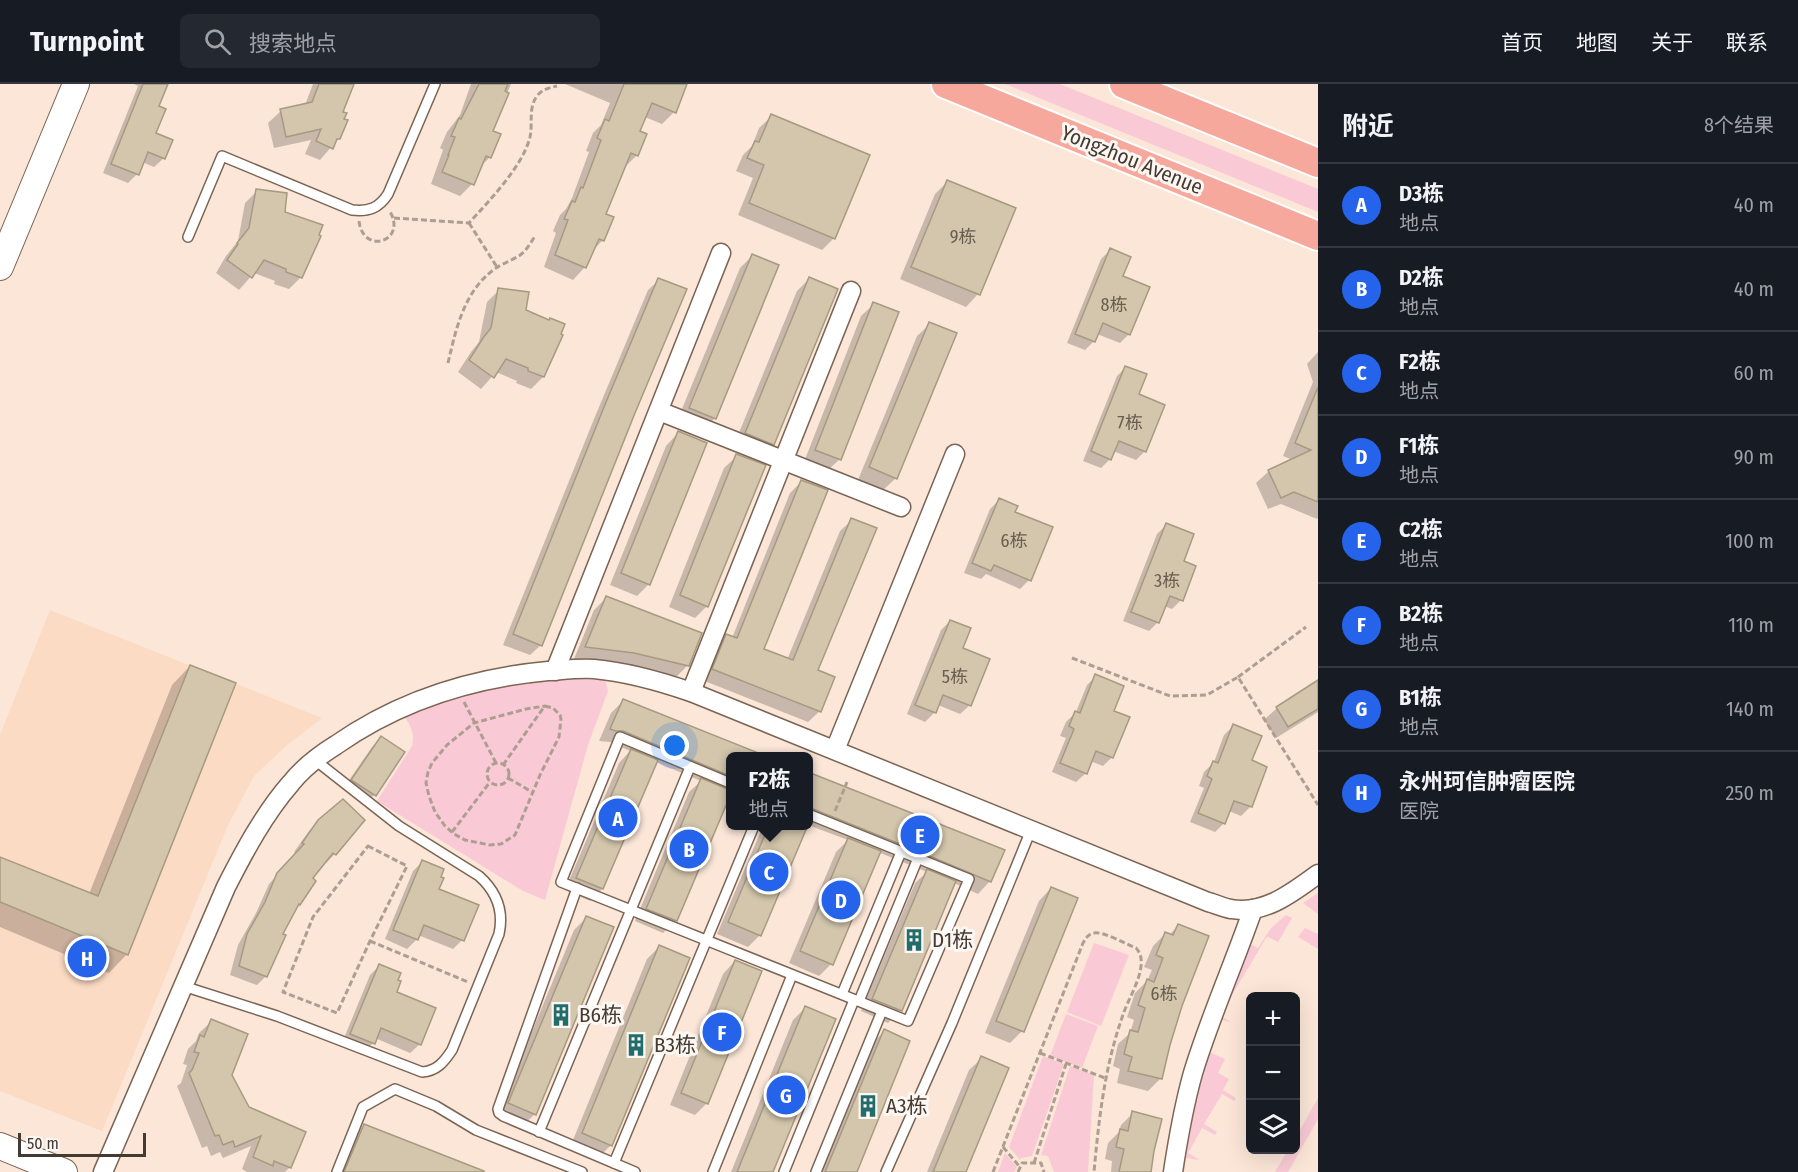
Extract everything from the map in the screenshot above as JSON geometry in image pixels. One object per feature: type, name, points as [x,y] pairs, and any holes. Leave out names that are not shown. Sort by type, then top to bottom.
[{"type":"main road","points":[[0,267],[76,84]]},
{"type":"main road","name":"Yongzhou Avenue","points":[[946,84],[1318,236]]},
{"type":"main road","points":[[1124,84],[1318,163]]},
{"type":"main road","points":[[0,1146],[64,1172]]},
{"type":"street","points":[[555,671],[721,253]]},
{"type":"street","points":[[691,692],[851,291]]},
{"type":"street","points":[[658,411],[901,507]]},
{"type":"street","points":[[835,750],[955,454]]},
{"type":"street","points":[[103,1172],[226,887],[267,812],[292,781],[315,760],[356,730],[437,693],[454,688],[521,674],[592,669],[659,681],[1208,902],[1232,909],[1253,909],[1272,903],[1290,895],[1318,874]]},
{"type":"street","points":[[1173,1172],[1192,1075],[1253,909]]},
{"type":"lane","points":[[188,237],[222,156],[352,210],[369,210],[379,205],[388,194],[435,84]]},
{"type":"lane","points":[[726,781],[620,737],[561,882],[909,1021],[969,879],[813,816]]},
{"type":"lane","points":[[183,986],[277,1016],[422,1072],[437,1068],[452,1050],[498,934],[501,923],[496,895],[479,876],[399,826],[315,760]]},
{"type":"lane","points":[[539,1132],[690,767]]},
{"type":"lane","points":[[614,1164],[752,830]]},
{"type":"lane","points":[[886,1172],[952,1023],[1031,830]]},
{"type":"lane","points":[[842,994],[901,852]]},
{"type":"lane","points":[[784,1172],[918,858]]},
{"type":"lane","points":[[577,888],[498,1109],[503,1116],[635,1172]]},
{"type":"lane","points":[[712,1172],[792,975]]},
{"type":"lane","points":[[816,1172],[882,1011]]},
{"type":"lane","points":[[337,1172],[363,1107],[395,1089],[436,1106],[476,1130],[582,1172]]},
{"type":"path","points":[[469,223],[495,195],[515,168],[530,136],[531,110],[536,97],[545,89],[557,86]]},
{"type":"path","points":[[362,211],[359,221],[360,230],[365,237],[374,242],[383,242],[392,235],[395,225],[394,218],[388,210],[379,205]]},
{"type":"path","points":[[394,218],[469,223]]},
{"type":"path","points":[[469,223],[497,267]]},
{"type":"path","points":[[448,363],[462,310],[485,277],[497,267],[519,256],[535,236]]},
{"type":"path","points":[[1071,658],[1170,696],[1207,695],[1238,677],[1306,627]]},
{"type":"path","points":[[1238,677],[1318,805]]},
{"type":"path","points":[[454,688],[466,705],[496,764]]},
{"type":"path","points":[[503,765],[544,706]]},
{"type":"path","points":[[544,706],[553,708],[560,715],[559,737],[514,835],[501,844],[479,844],[465,840],[452,832],[435,812],[426,783],[432,763],[447,744],[474,723],[544,706]]},
{"type":"path","points":[[496,764],[503,765],[509,772],[506,782],[499,785],[490,782],[488,770],[496,764]]},
{"type":"path","points":[[508,778],[532,792]]},
{"type":"path","points":[[452,832],[490,782]]},
{"type":"path","points":[[830,822],[847,782]]},
{"type":"path","points":[[368,846],[407,867],[370,941],[337,1013],[283,992],[313,917],[368,846]]},
{"type":"path","points":[[993,1172],[1083,943],[1087,936],[1100,933],[1136,948],[1141,953],[1142,965],[1108,1059],[1094,1172]]},
{"type":"path","points":[[370,941],[478,986]]},
{"type":"path","points":[[1040,1053],[1105,1078]]},
{"type":"path","points":[[1034,1163],[1066,1064]]},
{"type":"path","points":[[1003,1147],[1020,1167]]},
{"type":"path","points":[[1018,1172],[1022,1163],[1041,1163],[1044,1172]]},
{"type":"shaded area","points":[[1005,84],[1060,84],[1318,189],[1318,212]]},
{"type":"shaded area","points":[[50,610],[322,718],[286,746],[254,776],[228,825],[102,1131],[0,1091],[0,735]]},
{"type":"shaded area","points":[[605,680],[608,691],[588,745],[545,900],[523,891],[377,801],[412,746],[412,730],[404,716],[485,688],[518,682]]},
{"type":"shaded area","points":[[1318,893],[1318,914],[1303,903]]},
{"type":"shaded area","points":[[1286,915],[1292,918],[1278,942],[1266,938],[1225,1007],[1221,1016],[1232,1023],[1220,1019],[1209,1052],[1225,1059],[1218,1073],[1229,1079],[1223,1090],[1236,1098],[1234,1101],[1222,1094],[1204,1124],[1217,1132],[1215,1135],[1202,1128],[1188,1153],[1200,1160],[1186,1158],[1184,1172],[1179,1172],[1200,1070],[1248,943],[1258,948],[1271,928]]},
{"type":"shaded area","points":[[1305,928],[1318,934],[1318,949],[1298,937]]},
{"type":"shaded area","points":[[1094,943],[1129,955],[1101,1026],[1067,1012]]},
{"type":"shaded area","points":[[1066,1014],[1098,1026],[1082,1068],[1050,1056]]},
{"type":"shaded area","points":[[1043,1056],[1064,1064],[1032,1156],[1020,1160],[1009,1147]]},
{"type":"shaded area","points":[[1070,1066],[1094,1075],[1088,1172],[1054,1172],[1048,1156],[1041,1155]]},
{"type":"shaded area","points":[[1318,1098],[1318,1119],[1300,1151],[1300,1130]]},
{"type":"shaded area","points":[[1005,1153],[1017,1167],[1014,1172],[998,1172]]},
{"type":"shaded area","points":[[1286,1154],[1298,1154],[1288,1172],[1275,1172]]},
{"type":"building","points":[[143,84],[168,84],[159,106],[166,109],[156,133],[173,140],[165,159],[148,152],[139,175],[111,164]]},
{"type":"building","points":[[319,84],[354,84],[343,112],[347,113],[344,119],[348,120],[333,149],[316,141],[321,129],[286,137],[280,109],[312,102]]},
{"type":"building","points":[[479,84],[508,84],[505,91],[509,93],[493,131],[501,134],[491,158],[486,156],[474,185],[442,172],[455,137],[451,136]]},
{"type":"building","points":[[624,84],[687,84],[676,113],[652,103],[640,131],[647,134],[638,156],[631,153],[606,214],[614,217],[604,241],[599,239],[586,268],[555,255],[568,220],[564,219],[572,201],[575,202],[581,187],[583,188],[601,140],[597,138],[605,119],[609,121]]},
{"type":"building","points":[[771,114],[870,155],[835,239],[749,203],[764,165],[747,158],[755,141],[759,142]]},
{"type":"building","points":[[947,180],[1016,208],[980,295],[911,267]]},
{"type":"building","points":[[256,189],[287,193],[285,212],[323,225],[319,235],[321,236],[302,278],[264,260],[252,278],[227,260],[249,228]]},
{"type":"building","points":[[1110,248],[1131,257],[1123,276],[1150,287],[1130,335],[1103,323],[1095,342],[1075,334]]},
{"type":"building","points":[[752,254],[779,265],[716,419],[689,408]]},
{"type":"building","points":[[809,277],[838,289],[774,445],[745,433]]},
{"type":"building","points":[[658,278],[687,289],[542,646],[513,634]]},
{"type":"building","points":[[498,288],[529,292],[526,310],[565,324],[561,334],[563,335],[544,377],[506,359],[494,378],[469,360],[491,328]]},
{"type":"building","points":[[873,302],[899,312],[841,460],[815,450]]},
{"type":"building","points":[[929,322],[957,333],[897,479],[869,467]]},
{"type":"building","points":[[1125,366],[1147,374],[1139,394],[1165,405],[1146,452],[1119,441],[1111,460],[1091,451]]},
{"type":"building","points":[[1318,387],[1318,502],[1294,492],[1281,498],[1268,470],[1311,450],[1295,443]]},
{"type":"building","points":[[678,431],[707,443],[650,585],[621,573]]},
{"type":"building","points":[[736,454],[766,465],[708,607],[680,595]]},
{"type":"building","points":[[801,480],[828,490],[764,649],[793,660],[851,518],[877,528],[818,670],[835,677],[821,712],[712,669],[726,634],[737,638]]},
{"type":"building","points":[[999,498],[1018,506],[1015,512],[1053,527],[1031,581],[994,565],[991,571],[972,563]]},
{"type":"building","points":[[1166,523],[1194,534],[1184,561],[1196,566],[1183,601],[1170,596],[1159,623],[1131,612]]},
{"type":"building","points":[[606,596],[702,633],[689,666],[634,653],[585,647]]},
{"type":"building","points":[[950,620],[971,628],[963,648],[990,659],[971,706],[943,695],[936,713],[915,705]]},
{"type":"building","points":[[190,665],[236,683],[128,955],[0,902],[0,857],[98,896]]},
{"type":"building","points":[[1095,674],[1124,686],[1114,711],[1130,717],[1113,758],[1096,751],[1087,774],[1060,763],[1074,729],[1069,726],[1075,711],[1080,713]]},
{"type":"building","points":[[1318,680],[1318,709],[1288,727],[1276,707]]},
{"type":"building","points":[[623,699],[756,752],[726,752],[726,774],[623,731],[610,729]]},
{"type":"building","points":[[1233,724],[1262,736],[1252,760],[1267,767],[1252,807],[1234,801],[1225,824],[1198,813],[1212,779],[1207,776],[1213,761],[1218,763]]},
{"type":"building","points":[[381,736],[405,752],[376,796],[351,780]]},
{"type":"building","points":[[631,749],[658,760],[603,889],[576,878]]},
{"type":"building","points":[[813,774],[1005,850],[991,882],[813,809]]},
{"type":"building","points":[[701,778],[726,788],[726,805],[677,921],[646,909]]},
{"type":"building","points":[[343,799],[365,820],[313,878],[316,881],[299,904],[283,934],[286,935],[267,977],[239,966],[247,934],[265,902],[277,873],[304,844],[302,843],[318,820]]},
{"type":"building","points":[[767,830],[806,830],[761,936],[728,922]]},
{"type":"building","points":[[848,838],[881,851],[833,965],[800,951]]},
{"type":"building","points":[[422,860],[444,869],[441,877],[444,878],[439,889],[479,905],[464,941],[424,925],[418,940],[393,930]]},
{"type":"building","name":"D1栋","points":[[927,869],[956,881],[902,1011],[872,999]]},
{"type":"building","points":[[1051,887],[1078,898],[1024,1032],[996,1021]]},
{"type":"building","name":"B6栋","points":[[586,916],[614,927],[536,1115],[508,1103]]},
{"type":"building","points":[[1178,924],[1209,936],[1182,1006],[1162,1079],[1128,1071],[1132,1057],[1124,1054],[1130,1030],[1138,1032],[1145,1008],[1138,1005],[1147,979],[1154,982],[1163,958],[1156,955],[1165,932],[1173,935]]},
{"type":"building","name":"B3栋","points":[[659,945],[690,958],[612,1146],[582,1133]]},
{"type":"building","points":[[735,960],[762,971],[708,1104],[681,1093]]},
{"type":"building","points":[[379,964],[401,973],[397,992],[436,1008],[421,1045],[381,1028],[375,1044],[350,1034]]},
{"type":"building","points":[[805,1006],[836,1019],[773,1172],[737,1172]]},
{"type":"building","points":[[211,1019],[248,1034],[232,1075],[249,1107],[306,1132],[291,1168],[274,1161],[273,1166],[253,1157],[261,1136],[235,1147],[233,1141],[223,1145],[219,1135],[215,1136],[189,1073],[199,1053],[194,1052],[200,1035],[204,1037]]},
{"type":"building","name":"A3栋","points":[[884,1029],[910,1041],[857,1172],[825,1172]]},
{"type":"building","points":[[981,1056],[1009,1068],[966,1172],[933,1172]]},
{"type":"building","points":[[1132,1111],[1162,1119],[1151,1172],[1119,1172],[1124,1149],[1116,1147],[1120,1129],[1128,1131]]},
{"type":"building","points":[[364,1124],[484,1171],[484,1172],[344,1172]]},
{"type":"place","name":"D3栋","points":[[618,818]]},
{"type":"place","name":"C2栋","points":[[920,835]]},
{"type":"place","name":"D2栋","points":[[689,849]]},
{"type":"place","name":"F2栋","points":[[769,872]]},
{"type":"place","name":"F1栋","points":[[841,900]]},
{"type":"place","name":"D1栋","points":[[914,940]]},
{"type":"place","name":"永州珂信肿瘤医院","points":[[87,958]]},
{"type":"place","name":"B6栋","points":[[561,1015]]},
{"type":"place","name":"B2栋","points":[[722,1032]]},
{"type":"place","name":"B3栋","points":[[636,1045]]},
{"type":"place","name":"B1栋","points":[[786,1095]]},
{"type":"place","name":"A3栋","points":[[868,1106]]}]
